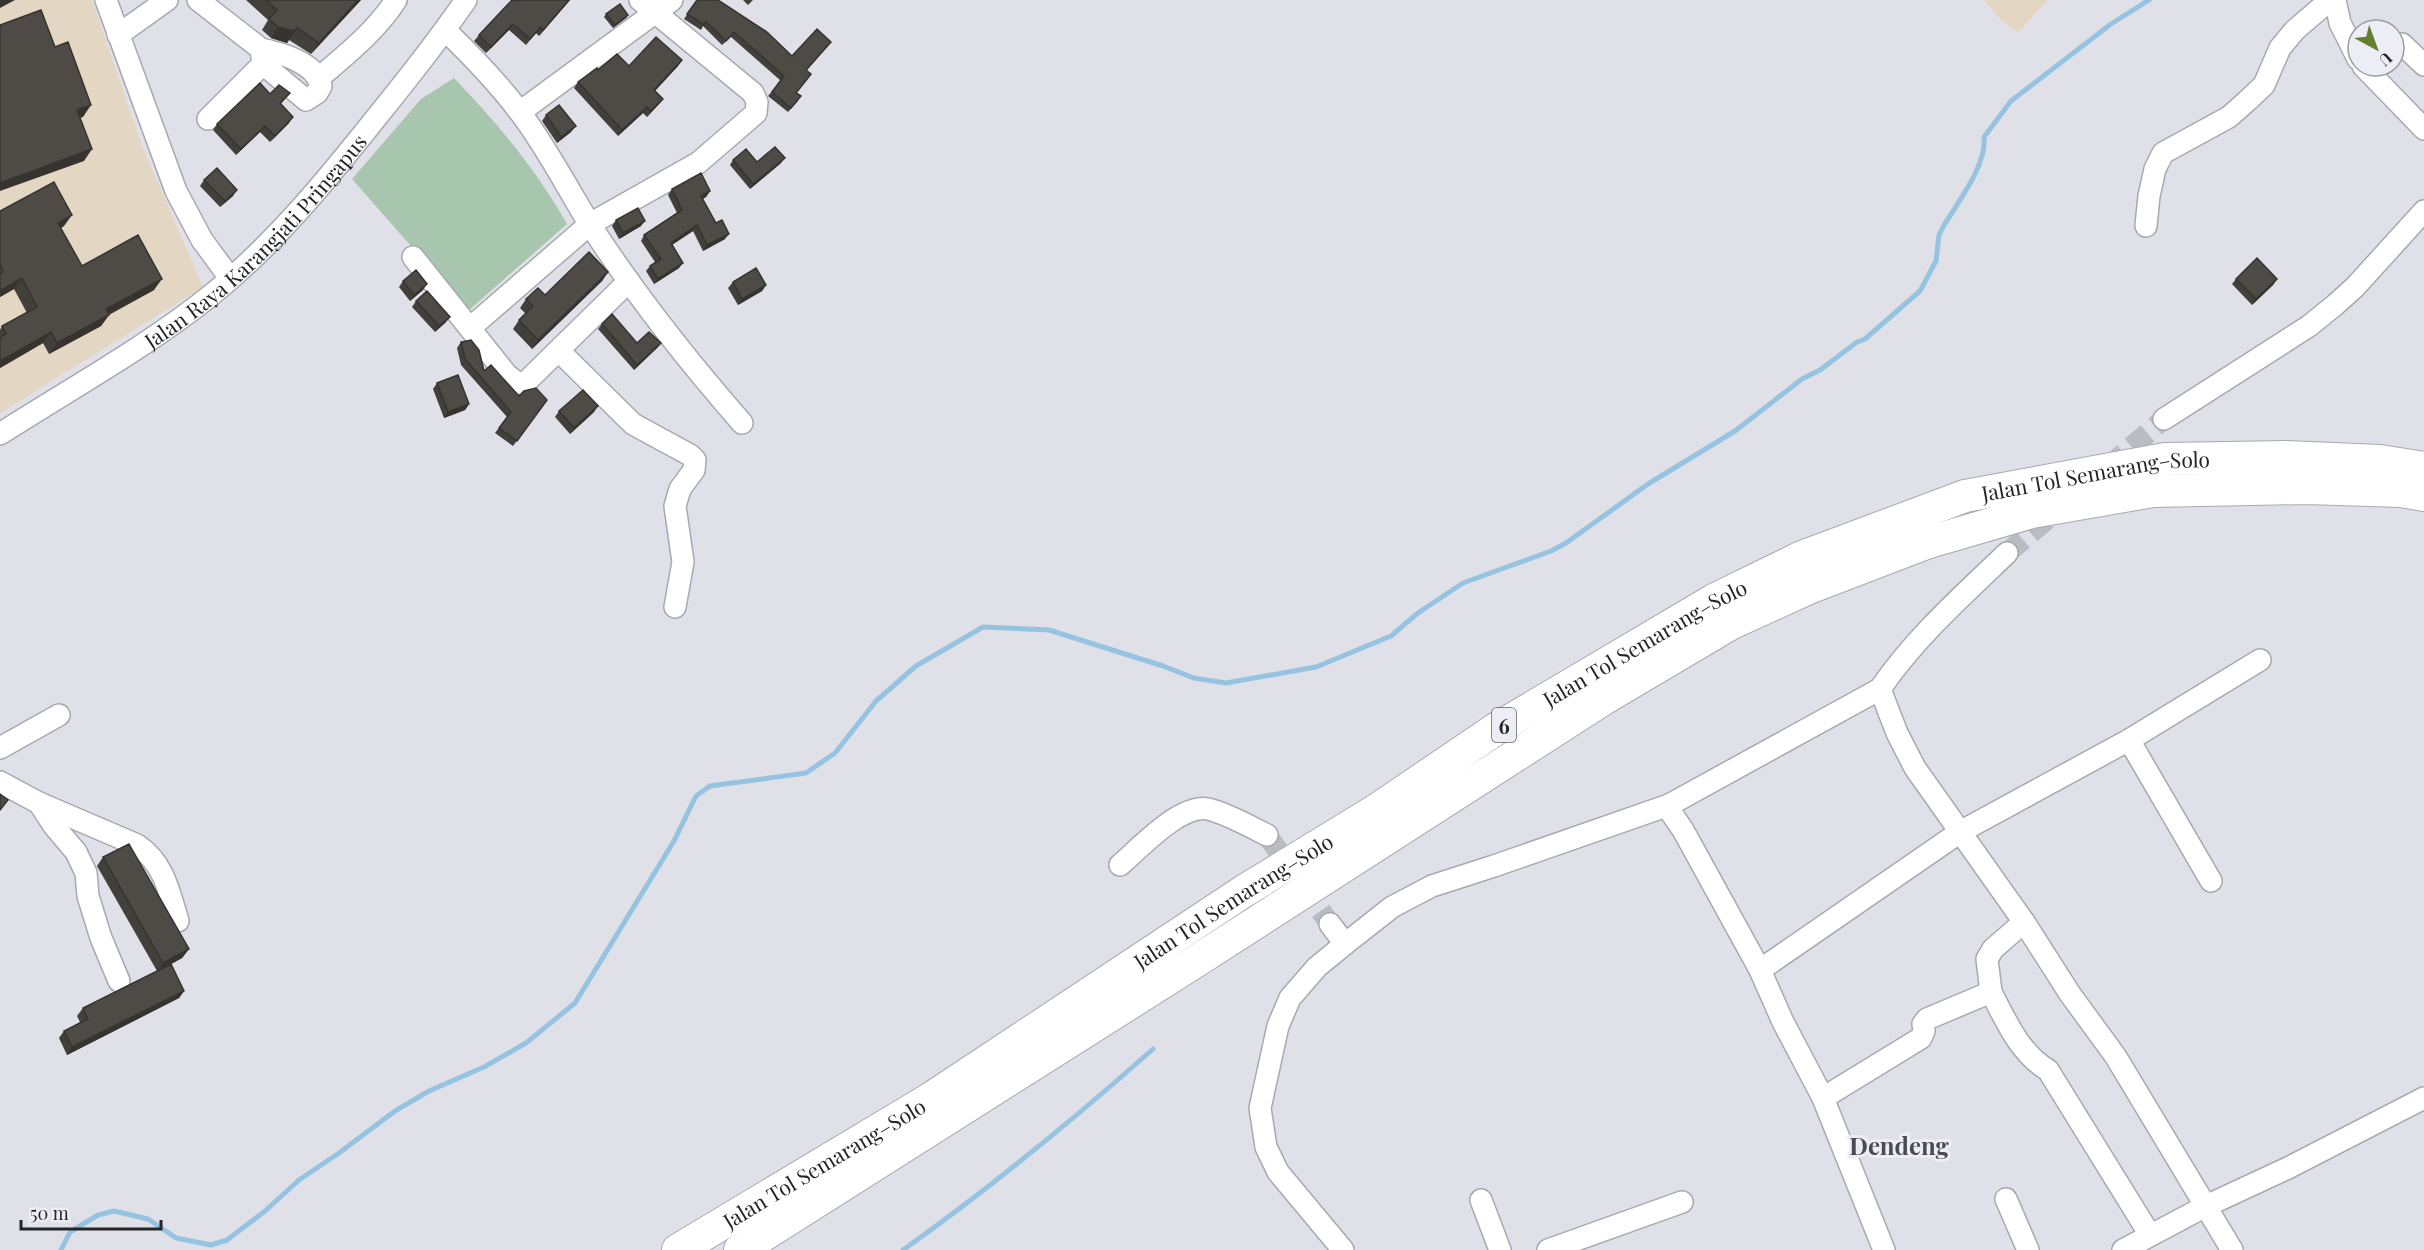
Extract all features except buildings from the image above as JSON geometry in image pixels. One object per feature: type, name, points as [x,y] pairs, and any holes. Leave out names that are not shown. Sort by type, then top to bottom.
[{"type":"highway","name":"Jalan Tol Semarang–Solo","points":[[678,1250],[930,1099],[1244,891],[1375,811],[1496,729],[1714,600],[1802,557],[1965,496],[2165,459],[2287,457],[2380,461],[2424,468]]},
{"type":"highway","name":"Jalan Tol Semarang–Solo","points":[[740,1250],[1202,958],[1605,698],[1730,624],[1811,587],[1926,543],[2032,512],[2153,491],[2306,488],[2401,491],[2424,495]]},
{"type":"street","points":[[118,35],[166,0]]},
{"type":"street","points":[[198,0],[262,56]]},
{"type":"street","points":[[208,119],[262,56],[278,52],[300,62],[320,77],[385,17],[396,0]]},
{"type":"street","name":"Jalan Raya Karangjati Pringapus","points":[[0,434],[178,320],[267,245],[347,154],[466,0]]},
{"type":"street","points":[[2146,226],[2155,169],[2163,153],[2229,117],[2247,102],[2264,86],[2280,48],[2295,30],[2330,0]]},
{"type":"street","points":[[2336,0],[2340,23],[2346,38]]},
{"type":"street","points":[[108,1],[118,35],[176,191],[202,240],[230,278]]},
{"type":"street","points":[[470,328],[590,224],[698,163],[756,112],[757,102],[753,93],[656,4],[520,112]]},
{"type":"street","points":[[445,30],[488,72],[520,112],[590,224],[629,281],[741,423]]},
{"type":"street","points":[[2406,48],[2424,65]]},
{"type":"street","points":[[2375,78],[2424,129]]},
{"type":"street","points":[[2164,419],[2299,332],[2335,306],[2424,211]]},
{"type":"street","points":[[413,257],[516,382],[524,384],[629,281]]},
{"type":"street","points":[[559,351],[633,424],[690,455],[695,460],[694,470],[680,489],[675,506],[682,562],[675,607]]},
{"type":"street","points":[[1343,1250],[1278,1172],[1266,1147],[1260,1108],[1278,1026],[1290,998],[1317,967],[1392,907],[1432,886],[1670,805],[1880,689],[1896,666],[1937,620],[2007,553]]},
{"type":"street","points":[[1760,970],[1960,832],[2129,740],[2260,660]]},
{"type":"street","points":[[1880,689],[1897,733],[1915,768],[2116,1057],[2204,1207],[2232,1250]]},
{"type":"street","points":[[0,748],[59,716]]},
{"type":"street","points":[[2129,740],[2211,881]]},
{"type":"street","points":[[0,782],[39,803],[137,845],[150,854],[165,875],[178,921]]},
{"type":"street","points":[[39,803],[54,826],[76,852],[86,873],[88,896],[101,938],[119,981]]},
{"type":"street","points":[[1670,805],[1672,814],[1760,970],[1783,1022],[1823,1098],[1884,1250]]},
{"type":"street","points":[[1120,865],[1180,815],[1193,810],[1207,809],[1267,835]]},
{"type":"street","points":[[2024,922],[1993,949],[1987,959],[1991,992],[2022,1045],[2036,1063],[2048,1070],[2146,1241]]},
{"type":"street","points":[[1330,924],[1345,944]]},
{"type":"street","points":[[1823,1098],[1922,1038],[1923,1024],[1927,1019],[1991,992]]},
{"type":"street","points":[[2123,1250],[2146,1241],[2204,1207],[2288,1168],[2424,1098]]},
{"type":"street","points":[[2006,1199],[2028,1250]]},
{"type":"street","points":[[1481,1200],[1500,1250]]},
{"type":"street","points":[[1554,1249],[1682,1202]]},
{"type":"shaded area","points":[[0,0],[92,0],[142,146],[203,287],[0,413]]},
{"type":"shaded area","points":[[1984,0],[2048,0],[2018,32],[2000,19]]},
{"type":"green space","points":[[454,78],[515,147],[567,224],[468,311],[352,179],[421,99]]},
{"type":"waterway","points":[[61,1250],[70,1232],[98,1215],[114,1211],[148,1219],[176,1238],[211,1245],[227,1240],[265,1211],[299,1180],[395,1111],[429,1091],[484,1067],[526,1043],[575,1003],[674,841],[696,796],[710,786],[806,773],[835,753],[876,701],[916,666],[983,627],[1049,630],[1194,678],[1226,683],[1316,667],[1391,636],[1418,613],[1463,583],[1551,551],[1566,543],[1648,484],[1735,431],[1802,379],[1820,370],[1857,342],[1865,339],[1920,291],[1936,261],[1939,235],[1981,159],[1984,137],[2011,101],[2111,24],[2149,0]]},
{"type":"waterway","points":[[903,1250],[1031,1153],[1153,1049]]},
{"type":"tunnel","points":[[2108,467],[2164,419]]},
{"type":"tunnel","points":[[2007,553],[2059,509]]},
{"type":"tunnel","points":[[1267,835],[1330,924]]},
{"type":"district","name":"Dendeng","points":[[1899,1145]]}]
